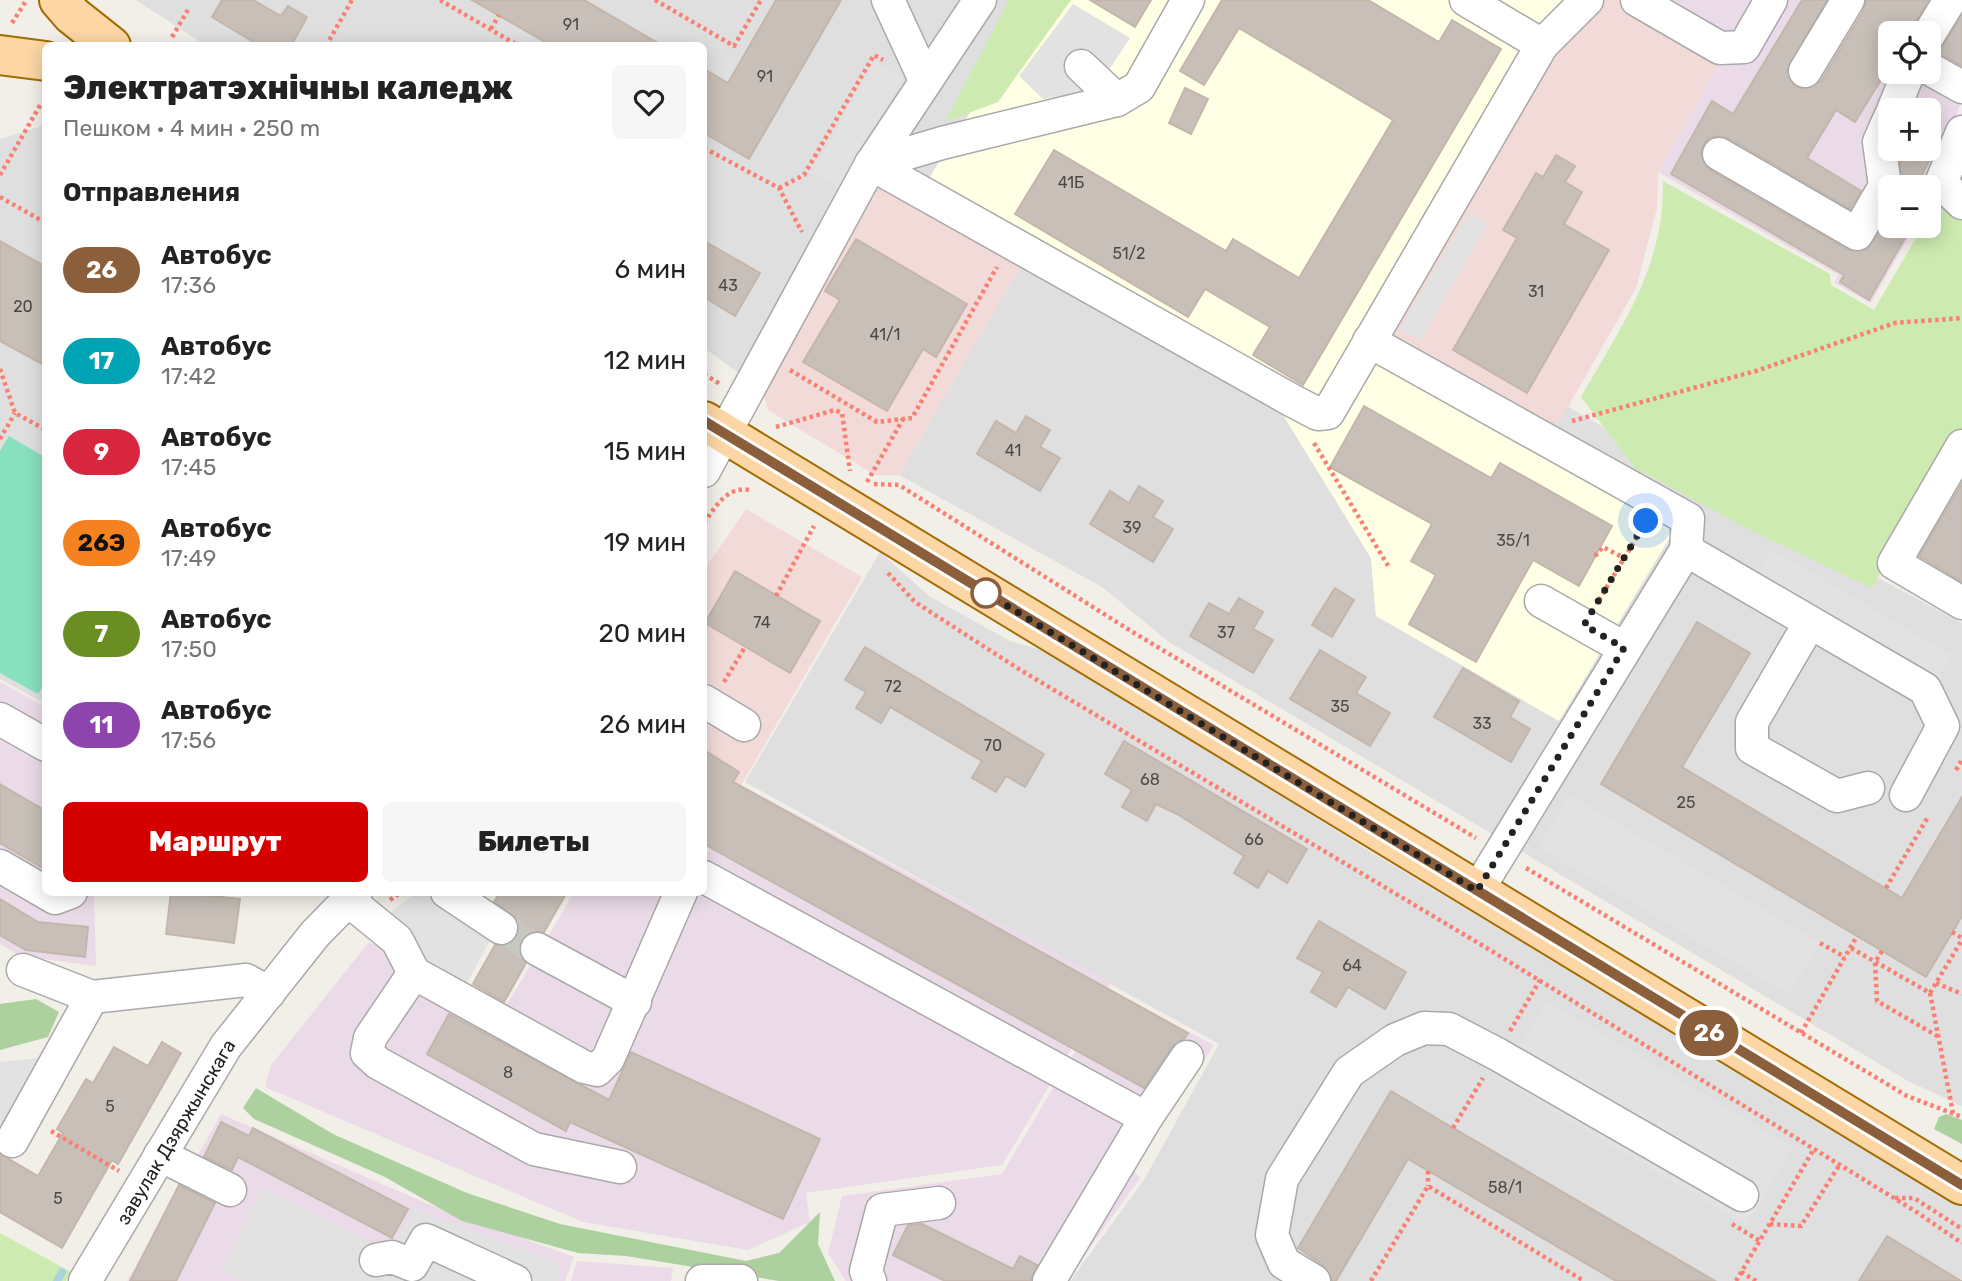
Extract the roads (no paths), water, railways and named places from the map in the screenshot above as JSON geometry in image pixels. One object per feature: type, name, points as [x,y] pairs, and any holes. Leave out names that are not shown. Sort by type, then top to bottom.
[{"type":"main road","points":[[59,0],[72,15],[106,42]]},
{"type":"main road","points":[[3,44],[42,59]]},
{"type":"main road","points":[[714,427],[1962,1185]]},
{"type":"street","points":[[888,0],[919,68]]},
{"type":"street","points":[[707,458],[714,427],[871,164],[919,68],[980,0]]},
{"type":"street","points":[[871,164],[942,143],[1117,100],[1139,87],[1188,0]]},
{"type":"street","points":[[1466,0],[1542,45]]},
{"type":"street","points":[[871,164],[1318,414],[1328,412],[1542,45],[1587,0]]},
{"type":"street","points":[[1656,5],[1720,48],[1744,47],[1771,0]]},
{"type":"street","points":[[1805,71],[1848,0]]},
{"type":"street","points":[[1937,21],[1950,0]]},
{"type":"street","points":[[1081,66],[1117,100]]},
{"type":"street","points":[[1941,75],[1962,87]]},
{"type":"street","points":[[1962,132],[1941,183],[1962,203]]},
{"type":"street","points":[[1719,154],[1857,234],[1885,186],[1882,161]]},
{"type":"street","points":[[1369,341],[1688,519],[1686,551],[1477,891]]},
{"type":"street","points":[[1962,446],[1894,563],[1962,603]]},
{"type":"street","points":[[1686,551],[1925,689],[1943,726],[1906,795]]},
{"type":"street","points":[[1541,601],[1624,648]]},
{"type":"street","points":[[1809,624],[1752,722],[1752,748],[1837,796],[1868,789]]},
{"type":"street","points":[[707,703],[744,725]]},
{"type":"street","points":[[0,719],[42,743]]},
{"type":"street","points":[[0,866],[42,890]]},
{"type":"street","points":[[707,879],[1146,1118]]},
{"type":"street","points":[[453,896],[501,929]]},
{"type":"street","points":[[352,897],[397,940],[414,973],[584,1067],[597,1070],[608,1059],[635,1002],[679,896]]},
{"type":"street","name":"завулак Дзяржынскага","points":[[85,1281],[226,1045],[315,934],[352,897]]},
{"type":"street","points":[[537,949],[635,1002]]},
{"type":"street","points":[[23,970],[92,997],[247,980],[269,993]]},
{"type":"street","points":[[414,973],[370,1038],[367,1053],[378,1063],[534,1149],[620,1167]]},
{"type":"street","points":[[19,1129],[92,997]]},
{"type":"street","points":[[1314,1281],[1284,1264],[1272,1235],[1282,1179],[1349,1072],[1395,1040],[1424,1028],[1449,1029],[1497,1054],[1742,1195]]},
{"type":"street","points":[[1049,1281],[1146,1118],[1187,1057]]},
{"type":"street","points":[[160,1155],[230,1190]]},
{"type":"street","points":[[870,1281],[866,1272],[882,1210],[939,1203]]},
{"type":"street","points":[[376,1260],[392,1257],[412,1265],[426,1240],[515,1281]]},
{"type":"street","points":[[702,1281],[741,1281]]},
{"type":"waterway","points":[[57,1281],[62,1272]]},
{"type":"tunnel","points":[[501,928],[537,949]]}]
